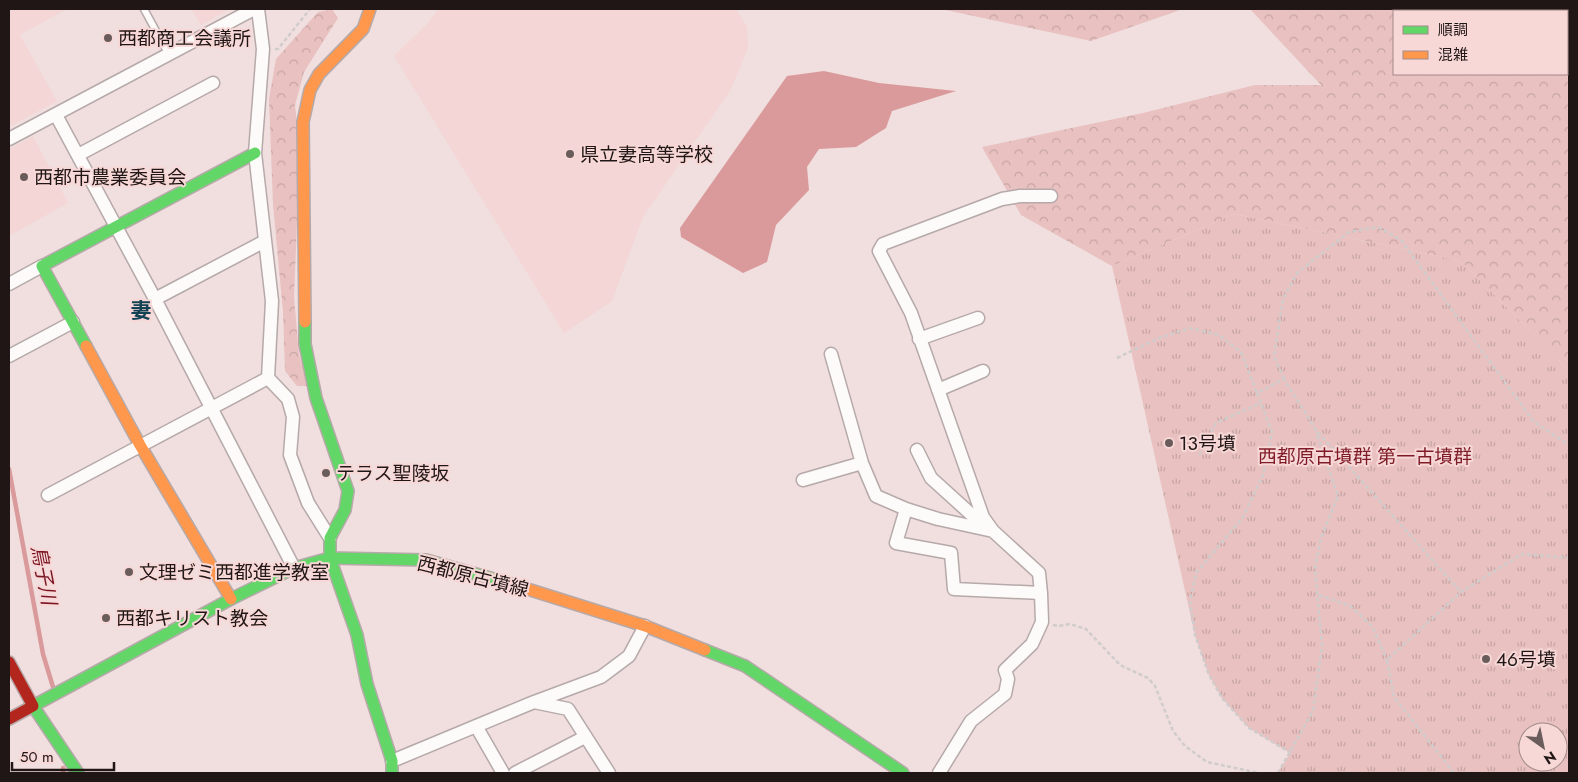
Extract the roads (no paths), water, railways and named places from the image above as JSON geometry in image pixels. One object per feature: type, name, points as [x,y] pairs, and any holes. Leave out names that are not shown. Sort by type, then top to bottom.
[{"type":"street","points":[[9,139],[256,9],[263,49],[255,153],[272,301],[268,378],[288,399],[293,417],[290,455],[308,503],[330,538]]},
{"type":"street","points":[[370,9],[363,29],[319,74],[310,90],[303,122],[305,344],[316,398],[348,491],[344,510],[330,538],[330,558],[357,635],[367,684],[392,767],[476,726],[601,677],[629,656],[645,626]]},
{"type":"street","points":[[78,155],[213,83]]},
{"type":"street","points":[[56,115],[155,299],[210,409],[294,568]]},
{"type":"street","points":[[9,284],[255,153]]},
{"type":"street","points":[[940,773],[972,721],[1005,694],[1008,679],[1005,670],[1032,644],[1042,622],[1039,573],[994,531],[983,517],[911,313],[879,251],[883,244],[1002,199],[1020,196],[1051,196]]},
{"type":"street","points":[[155,299],[265,241]]},
{"type":"street","points":[[42,266],[140,445],[231,599]]},
{"type":"street","points":[[919,339],[978,318]]},
{"type":"street","points":[[9,356],[72,322]]},
{"type":"street","points":[[831,354],[862,463],[876,496],[906,509],[938,519],[994,531]]},
{"type":"street","points":[[938,390],[984,371]]},
{"type":"street","points":[[48,495],[268,378]]},
{"type":"street","points":[[917,450],[931,478],[973,516],[983,517]]},
{"type":"street","points":[[803,480],[862,463]]},
{"type":"street","points":[[906,509],[896,543],[951,553],[954,589],[1041,593]]},
{"type":"street","name":"西都原古墳線","points":[[9,719],[231,599],[294,568],[330,558],[426,560],[475,572],[645,626],[745,666],[904,773]]},
{"type":"street","points":[[9,662],[33,706],[78,773]]},
{"type":"street","points":[[534,702],[568,709],[609,773]]},
{"type":"street","points":[[476,726],[503,773]]},
{"type":"street","points":[[515,773],[585,737]]},
{"type":"lane","points":[[144,9],[169,55]]},
{"type":"waterway","name":"鳥子川","points":[[9,469],[43,654],[53,687]]},
{"type":"waterway","name":"鳥子川","points":[[63,768],[63,773]]},
{"type":"place","name":"西都商工会議所","points":[[108,38]]},
{"type":"place","name":"県立妻高等学校","points":[[570,154]]},
{"type":"place","name":"西都市農業委員会","points":[[24,177]]},
{"type":"place","name":"13号墳","points":[[1169,443]]},
{"type":"place","name":"テラス聖陵坂","points":[[326,473]]},
{"type":"place","name":"文理ゼミ西都進学教室","points":[[129,572]]},
{"type":"place","name":"西都キリスト教会","points":[[106,618]]},
{"type":"place","name":"46号墳","points":[[1486,659]]},
{"type":"district","name":"妻","points":[[141,311]]},
{"type":"park label","name":"西都原古墳群 第一古墳群","points":[[1365,456]]}]
